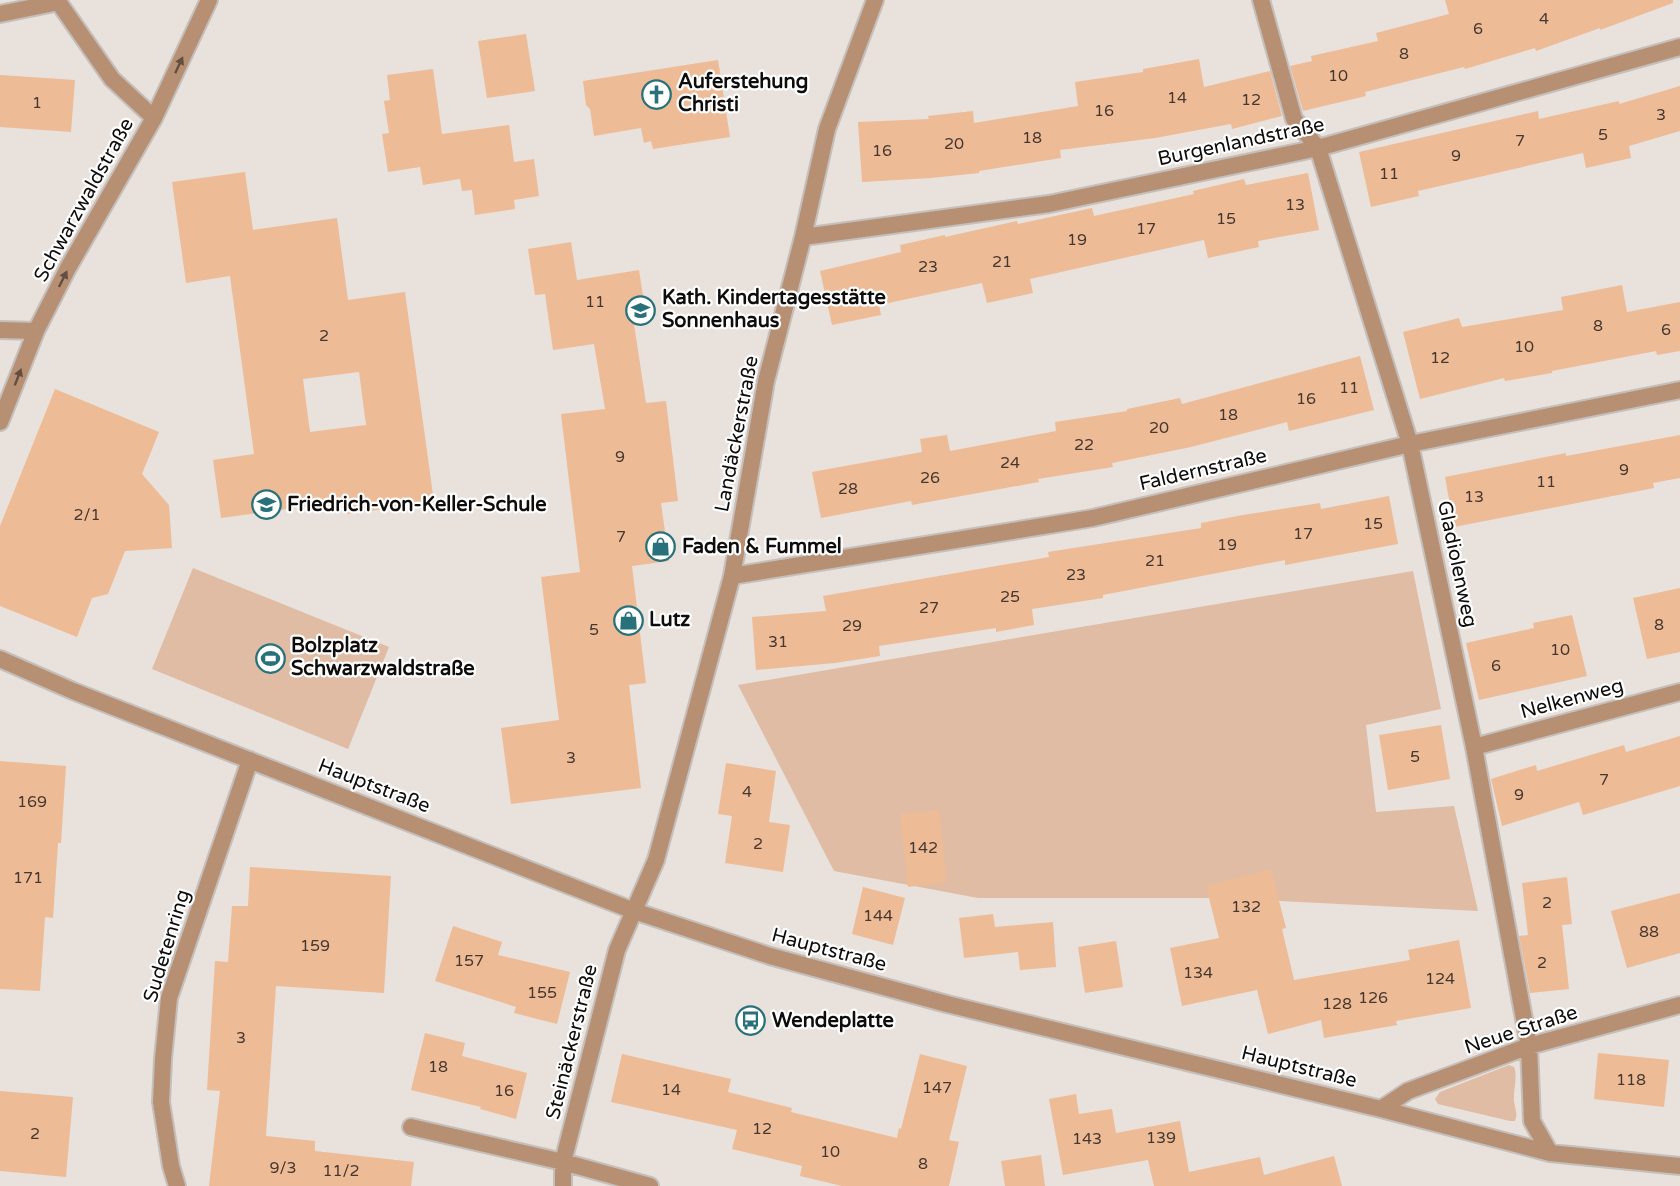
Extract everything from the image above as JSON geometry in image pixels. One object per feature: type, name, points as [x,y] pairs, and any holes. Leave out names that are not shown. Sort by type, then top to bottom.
[{"type":"street","name":"Schwarzwaldstraße","points":[[0,423],[36,331],[68,268],[154,118],[209,0]]},
{"type":"street","name":"Landäckerstraße","points":[[634,911],[656,860],[732,576],[766,381],[803,237],[827,129],[875,0]]},
{"type":"street","name":"Gladiolenweg","points":[[1261,0],[1294,119],[1318,148],[1410,444],[1474,747],[1529,1046],[1532,1121],[1550,1153]]},
{"type":"street","points":[[0,14],[58,1],[112,79],[154,118]]},
{"type":"street","name":"Burgenlandstraße","points":[[803,237],[1049,204],[1318,148],[1680,47]]},
{"type":"street","points":[[0,330],[36,331]]},
{"type":"street","name":"Faldernstraße","points":[[732,576],[1093,518],[1410,444],[1680,390]]},
{"type":"street","name":"Hauptstraße","points":[[0,659],[73,691],[634,911],[770,956],[936,1001],[1381,1109],[1550,1153],[1680,1166]]},
{"type":"street","name":"Nelkenweg","points":[[1474,747],[1680,692]]},
{"type":"street","name":"Sudetenring","points":[[177,1186],[171,1166],[161,1102],[169,999],[250,760]]},
{"type":"street","name":"Steinäckerstraße","points":[[563,1186],[563,1162],[617,950],[634,911]]},
{"type":"street","name":"Neue Straße","points":[[1381,1109],[1408,1091],[1529,1046],[1680,1005]]},
{"type":"street","points":[[411,1127],[563,1162],[650,1186]]},
{"type":"shaded area","name":"Bolzplatz Schwarzwaldstraße","points":[[193,568],[389,647],[348,749],[152,669]]},
{"type":"shaded area","points":[[1413,571],[1441,709],[1366,725],[1376,812],[1454,806],[1478,911],[1220,898],[978,898],[834,871],[738,685]]},
{"type":"shaded area","points":[[1509,1065],[1514,1067],[1515,1071],[1515,1121],[1438,1104],[1435,1099],[1440,1092]]},
{"type":"building","points":[[1445,0],[1673,0],[1673,3],[1536,51],[1535,48],[1465,69],[1464,67],[1365,92],[1366,96],[1303,111],[1290,66],[1312,61],[1311,56],[1378,41],[1376,33],[1449,14]]},
{"type":"building","points":[[526,34],[535,91],[487,98],[478,41]]},
{"type":"building","points":[[1199,59],[1204,87],[1270,71],[1282,116],[1232,129],[1231,124],[1155,138],[1060,150],[1061,158],[979,171],[979,173],[862,182],[858,122],[929,119],[928,116],[973,111],[974,123],[1078,106],[1075,82],[1143,72],[1143,69]]},
{"type":"building","name":"Auferstehung Christi","points":[[718,60],[730,137],[653,149],[651,141],[644,143],[641,128],[594,136],[583,81]]},
{"type":"building","points":[[433,69],[442,134],[509,125],[514,162],[534,159],[539,196],[514,200],[515,209],[475,215],[472,190],[462,191],[460,179],[423,185],[420,167],[388,172],[382,134],[389,133],[384,101],[390,100],[387,75]]},
{"type":"building","points":[[0,75],[75,80],[71,132],[0,127]]},
{"type":"building","points":[[1680,86],[1680,131],[1629,146],[1631,158],[1586,168],[1583,153],[1418,191],[1419,196],[1371,207],[1359,152],[1538,111],[1539,119],[1619,101],[1619,104]]},
{"type":"building","points":[[245,172],[253,230],[337,218],[348,300],[405,292],[434,502],[347,514],[345,501],[221,518],[213,460],[254,454],[230,276],[186,283],[172,182]],"holes":[[[359,372],[366,425],[310,432],[303,379]]]},
{"type":"building","points":[[1308,173],[1319,230],[1258,241],[1259,247],[1208,258],[1204,240],[1030,279],[1033,293],[987,303],[982,283],[879,305],[881,315],[832,325],[820,271],[901,252],[900,245],[1092,208],[1094,216],[1194,194],[1193,191],[1244,179],[1246,185]]},
{"type":"building","points":[[571,242],[577,280],[639,270],[645,309],[632,311],[646,403],[666,401],[678,501],[661,503],[669,561],[632,566],[646,683],[629,685],[641,788],[511,804],[501,728],[559,720],[541,577],[580,572],[561,414],[605,409],[594,344],[553,350],[545,294],[535,295],[528,249]]},
{"type":"building","points":[[1622,285],[1627,312],[1680,302],[1680,351],[1657,355],[1656,351],[1552,371],[1552,373],[1505,381],[1504,378],[1420,399],[1403,332],[1459,318],[1462,327],[1563,310],[1561,297]]},
{"type":"building","points":[[1360,356],[1374,410],[1289,431],[1287,422],[1191,447],[1112,463],[1113,467],[1038,479],[1039,482],[912,505],[911,501],[821,518],[812,472],[922,452],[920,439],[947,435],[950,451],[1056,431],[1055,422],[1127,411],[1127,409],[1180,398],[1182,404]]},
{"type":"building","points":[[55,389],[159,432],[142,474],[169,505],[172,548],[125,551],[108,594],[92,598],[77,637],[0,606],[0,526]]},
{"type":"building","points":[[1680,435],[1680,478],[1653,483],[1654,488],[1454,527],[1445,477],[1566,453],[1566,456]]},
{"type":"building","points":[[1389,496],[1398,544],[1285,565],[1285,560],[1103,595],[1103,598],[1032,609],[1034,625],[996,632],[996,628],[879,646],[880,656],[835,663],[756,670],[752,617],[826,611],[823,596],[1049,557],[1048,552],[1201,528],[1201,523],[1243,515],[1320,503],[1321,509]]},
{"type":"building","points":[[1680,588],[1680,652],[1647,659],[1633,598]]},
{"type":"building","points":[[1572,615],[1587,676],[1479,700],[1466,643],[1534,628],[1533,623]]},
{"type":"building","points":[[1441,725],[1450,779],[1388,790],[1379,735]]},
{"type":"building","points":[[1680,736],[1680,786],[1583,815],[1579,802],[1502,826],[1491,779],[1536,765],[1537,771],[1624,745],[1626,752]]},
{"type":"building","points":[[0,761],[66,766],[53,918],[45,917],[40,991],[0,989]]},
{"type":"building","points":[[726,763],[776,771],[769,822],[790,825],[783,872],[725,863],[732,816],[718,814]]},
{"type":"building","points":[[939,810],[947,882],[908,887],[900,814]]},
{"type":"building","points":[[250,867],[391,876],[384,993],[276,986],[266,1136],[315,1141],[315,1151],[414,1162],[411,1186],[209,1186],[220,1091],[207,1090],[215,961],[228,962],[232,906],[248,906]]},
{"type":"building","points":[[1271,869],[1286,928],[1282,929],[1294,980],[1410,960],[1408,950],[1459,940],[1471,1008],[1396,1021],[1397,1025],[1324,1038],[1321,1020],[1268,1034],[1257,990],[1182,1006],[1170,948],[1219,938],[1206,886]]},
{"type":"building","points":[[1567,877],[1572,924],[1562,925],[1569,989],[1530,993],[1519,936],[1528,935],[1522,883]]},
{"type":"building","points":[[863,887],[905,898],[893,945],[852,934]]},
{"type":"building","points":[[1680,893],[1680,953],[1627,968],[1611,911]]},
{"type":"building","points":[[993,914],[995,927],[1053,922],[1056,967],[1020,970],[1018,952],[964,958],[959,918]]},
{"type":"building","points":[[453,926],[502,942],[498,955],[570,972],[557,1024],[514,1013],[516,1007],[435,981]]},
{"type":"building","points":[[1116,941],[1123,987],[1085,993],[1078,947]]},
{"type":"building","points":[[425,1033],[465,1043],[462,1056],[527,1073],[516,1119],[480,1109],[481,1107],[411,1090]]},
{"type":"building","points":[[1598,1053],[1669,1060],[1664,1107],[1594,1099]]},
{"type":"building","points":[[622,1054],[731,1079],[728,1092],[792,1108],[791,1112],[897,1138],[920,1054],[967,1066],[949,1140],[959,1142],[949,1186],[842,1186],[800,1176],[802,1166],[732,1149],[737,1130],[611,1102]]},
{"type":"building","points":[[0,1091],[73,1097],[66,1177],[0,1171]]},
{"type":"building","points":[[1076,1094],[1079,1114],[1112,1109],[1116,1133],[1180,1121],[1189,1172],[1260,1157],[1264,1175],[1334,1156],[1342,1186],[1154,1186],[1148,1160],[1063,1175],[1049,1099]]},
{"type":"building","points":[[1041,1155],[1045,1186],[1005,1186],[1001,1161]]},
{"type":"place","name":"Auferstehung Christi","points":[[657,94]]},
{"type":"place","name":"Kath. Kindertagesstätte Sonnenhaus","points":[[641,310]]},
{"type":"place","name":"Friedrich-von-Keller-Schule","points":[[266,505]]},
{"type":"place","name":"Faden & Fummel","points":[[661,547]]},
{"type":"place","name":"Lutz","points":[[628,620]]},
{"type":"place","name":"Bolzplatz Schwarzwaldstraße","points":[[270,658]]},
{"type":"place","name":"Wendeplatte","points":[[751,1021]]}]
